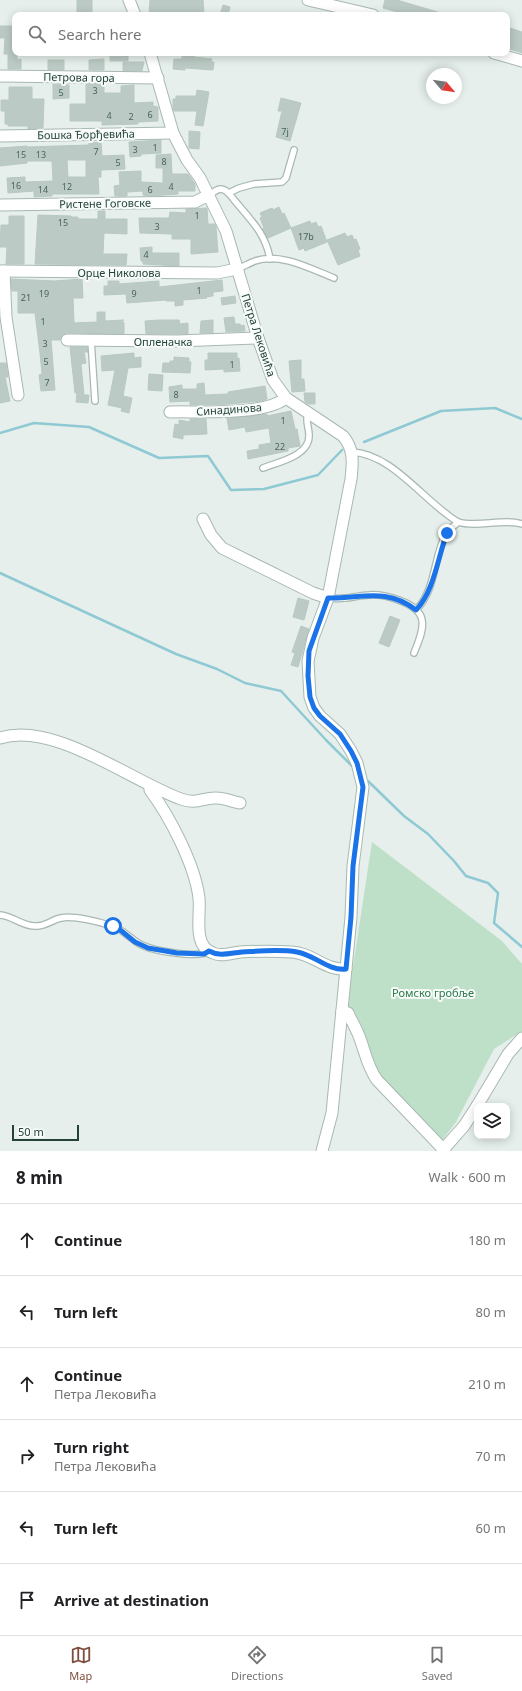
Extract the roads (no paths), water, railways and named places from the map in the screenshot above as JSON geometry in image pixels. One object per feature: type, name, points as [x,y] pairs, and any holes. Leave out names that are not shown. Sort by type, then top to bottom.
[{"type":"street","points":[[129,0],[134,12]]},
{"type":"street","points":[[308,0],[360,12]]},
{"type":"street","name":"Петра Лековића","points":[[151,56],[173,132],[187,160],[200,178],[226,231],[258,338],[273,380],[286,398],[343,436],[352,452]]},
{"type":"street","points":[[504,56],[522,61]]},
{"type":"street","name":"Петрова гора","points":[[0,76],[158,78]]},
{"type":"street","name":"Бошка Ђорђевића","points":[[0,136],[173,132]]},
{"type":"street","name":"Ристене Гоговске","points":[[0,205],[195,202],[209,195]]},
{"type":"street","name":"Орце Николова","points":[[2,271],[217,273],[238,269]]},
{"type":"street","points":[[2,271],[6,317],[18,395]]},
{"type":"street","name":"Опленачка","points":[[67,340],[177,341],[258,338]]},
{"type":"street","name":"Синадинова","points":[[170,412],[238,410],[269,406],[286,398]]},
{"type":"street","points":[[322,1151],[332,1113],[351,917],[353,866],[363,787],[360,772],[351,751],[340,734],[320,716],[314,708],[310,697],[308,676],[309,651],[328,598],[351,479],[353,462],[352,452]]},
{"type":"street","points":[[203,518],[211,535],[222,548],[306,590],[328,598]]},
{"type":"street","points":[[0,738],[24,736],[52,740],[66,744],[119,768],[169,794],[189,801],[200,801],[216,798],[240,803]]},
{"type":"street","points":[[150,785],[150,790],[176,833],[195,877],[199,898],[200,940],[209,951],[218,955],[255,951],[297,952],[310,956],[330,967],[346,969]]},
{"type":"street","points":[[342,1011],[348,1013],[356,1029],[370,1071],[444,1150],[464,1126],[474,1111]]},
{"type":"street","points":[[479,1103],[508,1054],[522,1038]]},
{"type":"lane","points":[[229,193],[239,188],[254,184],[282,182],[286,178],[294,150]]},
{"type":"lane","points":[[209,195],[218,189],[229,193],[259,229],[267,245],[270,259]]},
{"type":"lane","points":[[238,269],[256,261],[270,259],[295,263],[334,278]]},
{"type":"lane","points":[[90,340],[95,401]]},
{"type":"lane","points":[[263,468],[296,455],[305,448],[310,436],[306,420],[308,413]]},
{"type":"lane","points":[[352,452],[363,453],[388,466],[458,522],[508,522],[522,524]]},
{"type":"lane","points":[[416,610],[424,600],[429,590],[447,533],[458,522]]},
{"type":"lane","points":[[328,598],[377,595],[395,599],[416,610],[421,616],[422,628],[414,653]]},
{"type":"lane","points":[[0,915],[9,917],[23,924],[33,926],[42,926],[63,917],[74,918],[113,926],[135,942],[152,949],[188,954],[204,954],[209,951]]},
{"type":"waterway","points":[[364,442],[441,411],[495,408],[522,419]]},
{"type":"waterway","points":[[0,433],[34,423],[89,427],[159,458],[208,456],[231,490],[264,489],[318,475],[342,450]]},
{"type":"waterway","points":[[0,573],[176,654],[217,669],[245,683],[281,691],[352,766]]},
{"type":"waterway","points":[[368,781],[404,816],[428,834],[466,876],[488,883],[498,893],[494,923],[522,947]]},
{"type":"park label","name":"Ромско гробље","points":[[433,992]]}]
